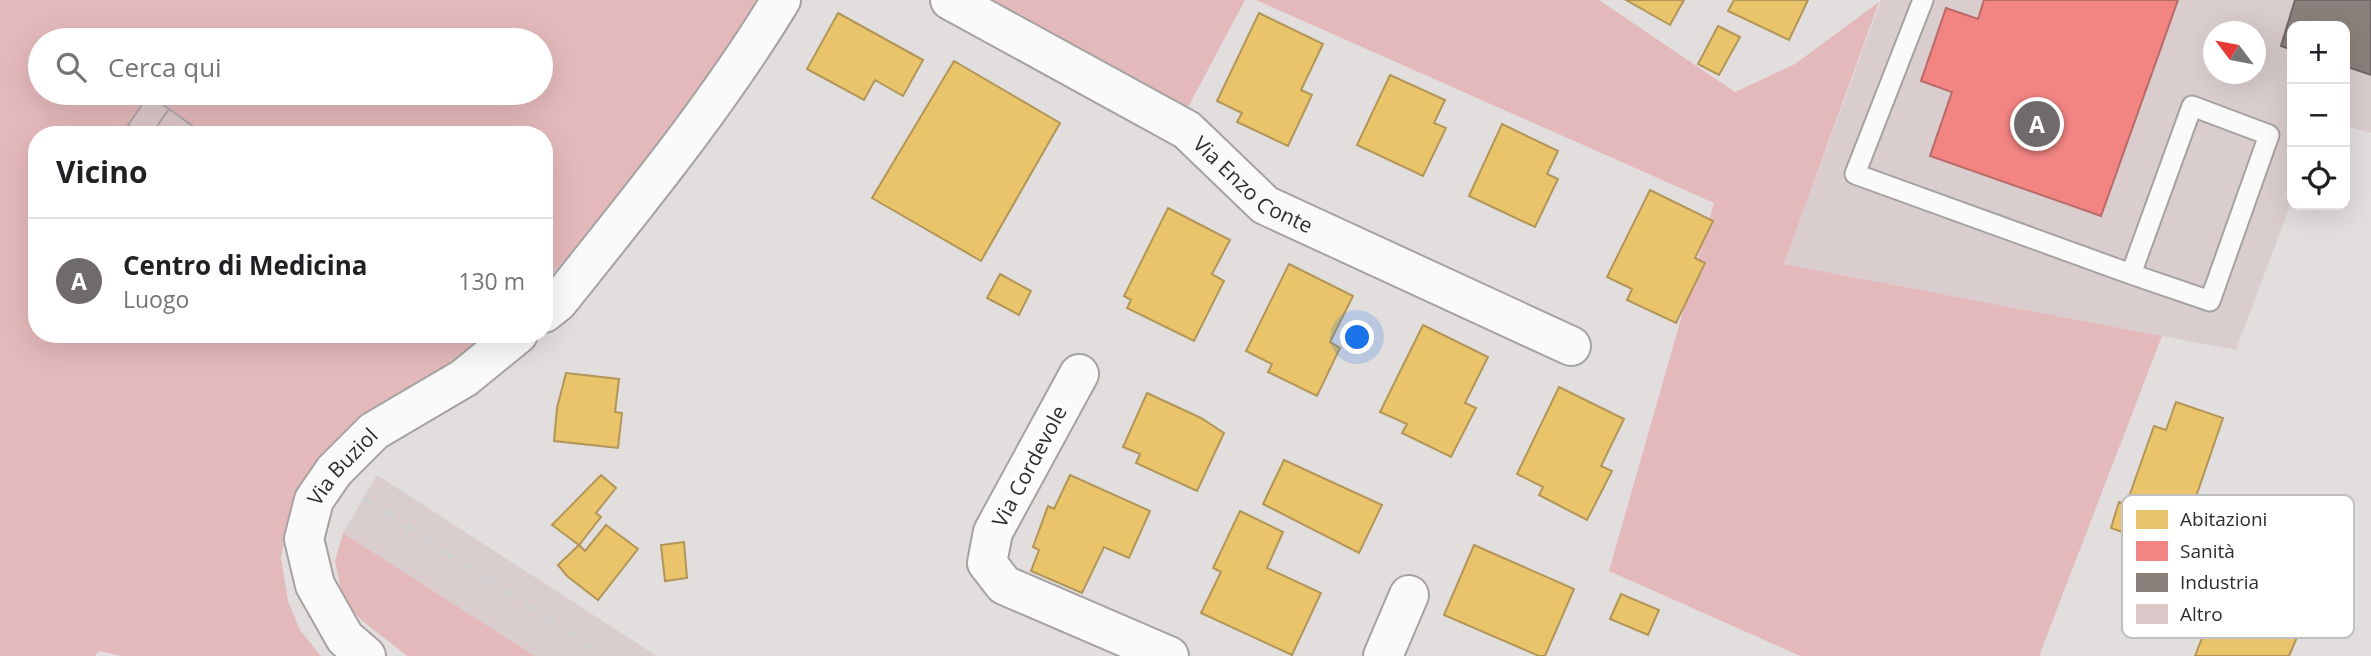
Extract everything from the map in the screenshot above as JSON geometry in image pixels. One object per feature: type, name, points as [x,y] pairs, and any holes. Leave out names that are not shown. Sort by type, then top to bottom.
[{"type":"street","points":[[553,306],[689,137],[782,0]]},
{"type":"street","name":"Via Enzo Conte","points":[[950,0],[1187,130],[1265,205],[1571,346]]},
{"type":"street","name":"Via Buziol","points":[[366,656],[345,638],[315,585],[304,539],[314,500],[334,471],[374,431],[464,378],[507,343]]},
{"type":"street","name":"Via Cordevole","points":[[1079,374],[993,532],[987,563],[1004,585],[1169,656]]},
{"type":"street","points":[[1383,656],[1409,595]]},
{"type":"lane","points":[[1923,0],[1855,174],[2132,274],[2210,300],[2269,135],[2192,106],[2132,274]]},
{"type":"shaded area","points":[[0,0],[769,0],[697,105],[553,273],[553,126],[28,126],[28,343],[477,343],[408,391],[369,411],[342,435],[311,480],[289,519],[281,557],[288,601],[300,630],[321,656],[122,656],[99,651],[95,656],[0,656]]},
{"type":"shaded area","points":[[974,0],[1245,0],[1186,111]]},
{"type":"shaded area","points":[[1256,0],[1599,0],[1735,92],[1795,64],[1879,2],[1784,264],[2162,336],[2039,656],[1800,656],[1609,571],[1714,203]]},
{"type":"shaded area","points":[[1881,0],[2371,0],[2371,133],[2350,127],[2350,21],[2287,21],[2289,210],[2236,350],[1784,264]]},
{"type":"shaded area","points":[[377,475],[657,656],[535,656],[343,533]]},
{"type":"shaded area","points":[[343,533],[535,656],[407,656],[360,619],[347,603],[335,561]]},
{"type":"building: Abitazioni","points":[[1626,0],[1684,0],[1670,25]]},
{"type":"building: Abitazioni","points":[[1734,0],[1808,0],[1789,40],[1728,11]]},
{"type":"building: Abitazioni","points":[[838,13],[923,60],[903,96],[875,80],[864,100],[807,69]]},
{"type":"building: Abitazioni","points":[[1259,13],[1323,44],[1301,90],[1312,95],[1288,146],[1237,122],[1242,113],[1217,101]]},
{"type":"building: Abitazioni","points":[[1718,26],[1740,37],[1719,75],[1698,64]]},
{"type":"building: Abitazioni","points":[[954,61],[1060,123],[981,261],[872,198]]},
{"type":"building: Abitazioni","points":[[1390,75],[1445,100],[1434,123],[1446,128],[1423,176],[1357,145]]},
{"type":"building: Abitazioni","points":[[1502,124],[1558,151],[1547,174],[1558,179],[1535,227],[1469,196]]},
{"type":"building: Abitazioni","points":[[1650,190],[1713,221],[1695,258],[1705,263],[1676,323],[1627,300],[1632,289],[1607,277]]},
{"type":"building: Abitazioni","points":[[1168,208],[1230,240],[1212,274],[1224,281],[1194,341],[1127,308],[1131,300],[1124,296]]},
{"type":"building: Abitazioni","points":[[1289,264],[1353,296],[1330,342],[1340,348],[1317,396],[1268,372],[1272,364],[1246,351]]},
{"type":"building: Abitazioni","points":[[1000,274],[1031,291],[1019,315],[987,298]]},
{"type":"building: Abitazioni","points":[[1423,325],[1488,357],[1465,403],[1476,408],[1451,457],[1402,433],[1407,424],[1380,412]]},
{"type":"building: Abitazioni","points":[[566,373],[619,379],[615,412],[622,413],[618,448],[554,441],[557,408]]},
{"type":"building: Abitazioni","points":[[1559,387],[1624,419],[1601,466],[1612,471],[1587,520],[1539,495],[1543,487],[1517,474]]},
{"type":"building: Abitazioni","points":[[1147,393],[1201,418],[1224,433],[1197,491],[1136,463],[1140,454],[1123,447]]},
{"type":"building: Abitazioni","points":[[2176,402],[2223,418],[2197,495],[2130,495],[2154,426],[2166,430]]},
{"type":"building: Abitazioni","points":[[1284,460],[1382,505],[1359,553],[1263,504]]},
{"type":"building: Abitazioni","points":[[601,475],[616,488],[596,513],[601,517],[579,545],[552,525]]},
{"type":"building: Abitazioni","points":[[1070,475],[1150,511],[1129,558],[1104,547],[1082,593],[1031,571],[1039,550],[1033,547],[1048,506],[1054,509]]},
{"type":"building: Abitazioni","points":[[2119,502],[2122,503],[2122,532],[2111,528]]},
{"type":"building: Abitazioni","points":[[1240,511],[1283,532],[1267,568],[1321,593],[1292,655],[1201,613],[1221,572],[1213,568]]},
{"type":"building: Abitazioni","points":[[606,525],[638,549],[598,600],[567,576],[558,565],[579,545],[585,551]]},
{"type":"building: Abitazioni","points":[[684,542],[687,578],[665,581],[661,545]]},
{"type":"building: Abitazioni","points":[[1474,545],[1574,589],[1545,656],[1539,656],[1444,615]]},
{"type":"building: Abitazioni","points":[[1621,594],[1659,610],[1648,635],[1610,619]]},
{"type":"building: Abitazioni","points":[[2202,638],[2297,638],[2289,656],[2195,656]]},
{"type":"building: Sanità","points":[[1984,0],[2178,0],[2101,216],[1930,156],[1952,92],[1921,81],[1946,8],[1978,19]]},
{"type":"building: Industria","points":[[2295,0],[2371,0],[2371,75],[2350,68],[2350,21],[2289,21]]},
{"type":"building: Industria","points":[[2287,26],[2287,48],[2281,46]]},
{"type":"building: Altro","points":[[142,105],[163,105],[169,109],[157,126],[128,125]]},
{"type":"building: Altro","points":[[169,109],[193,126],[157,126]]},
{"type":"railway","points":[[363,498],[605,656]]},
{"type":"place","name":"Centro di Medicina","points":[[2037,124]]}]
